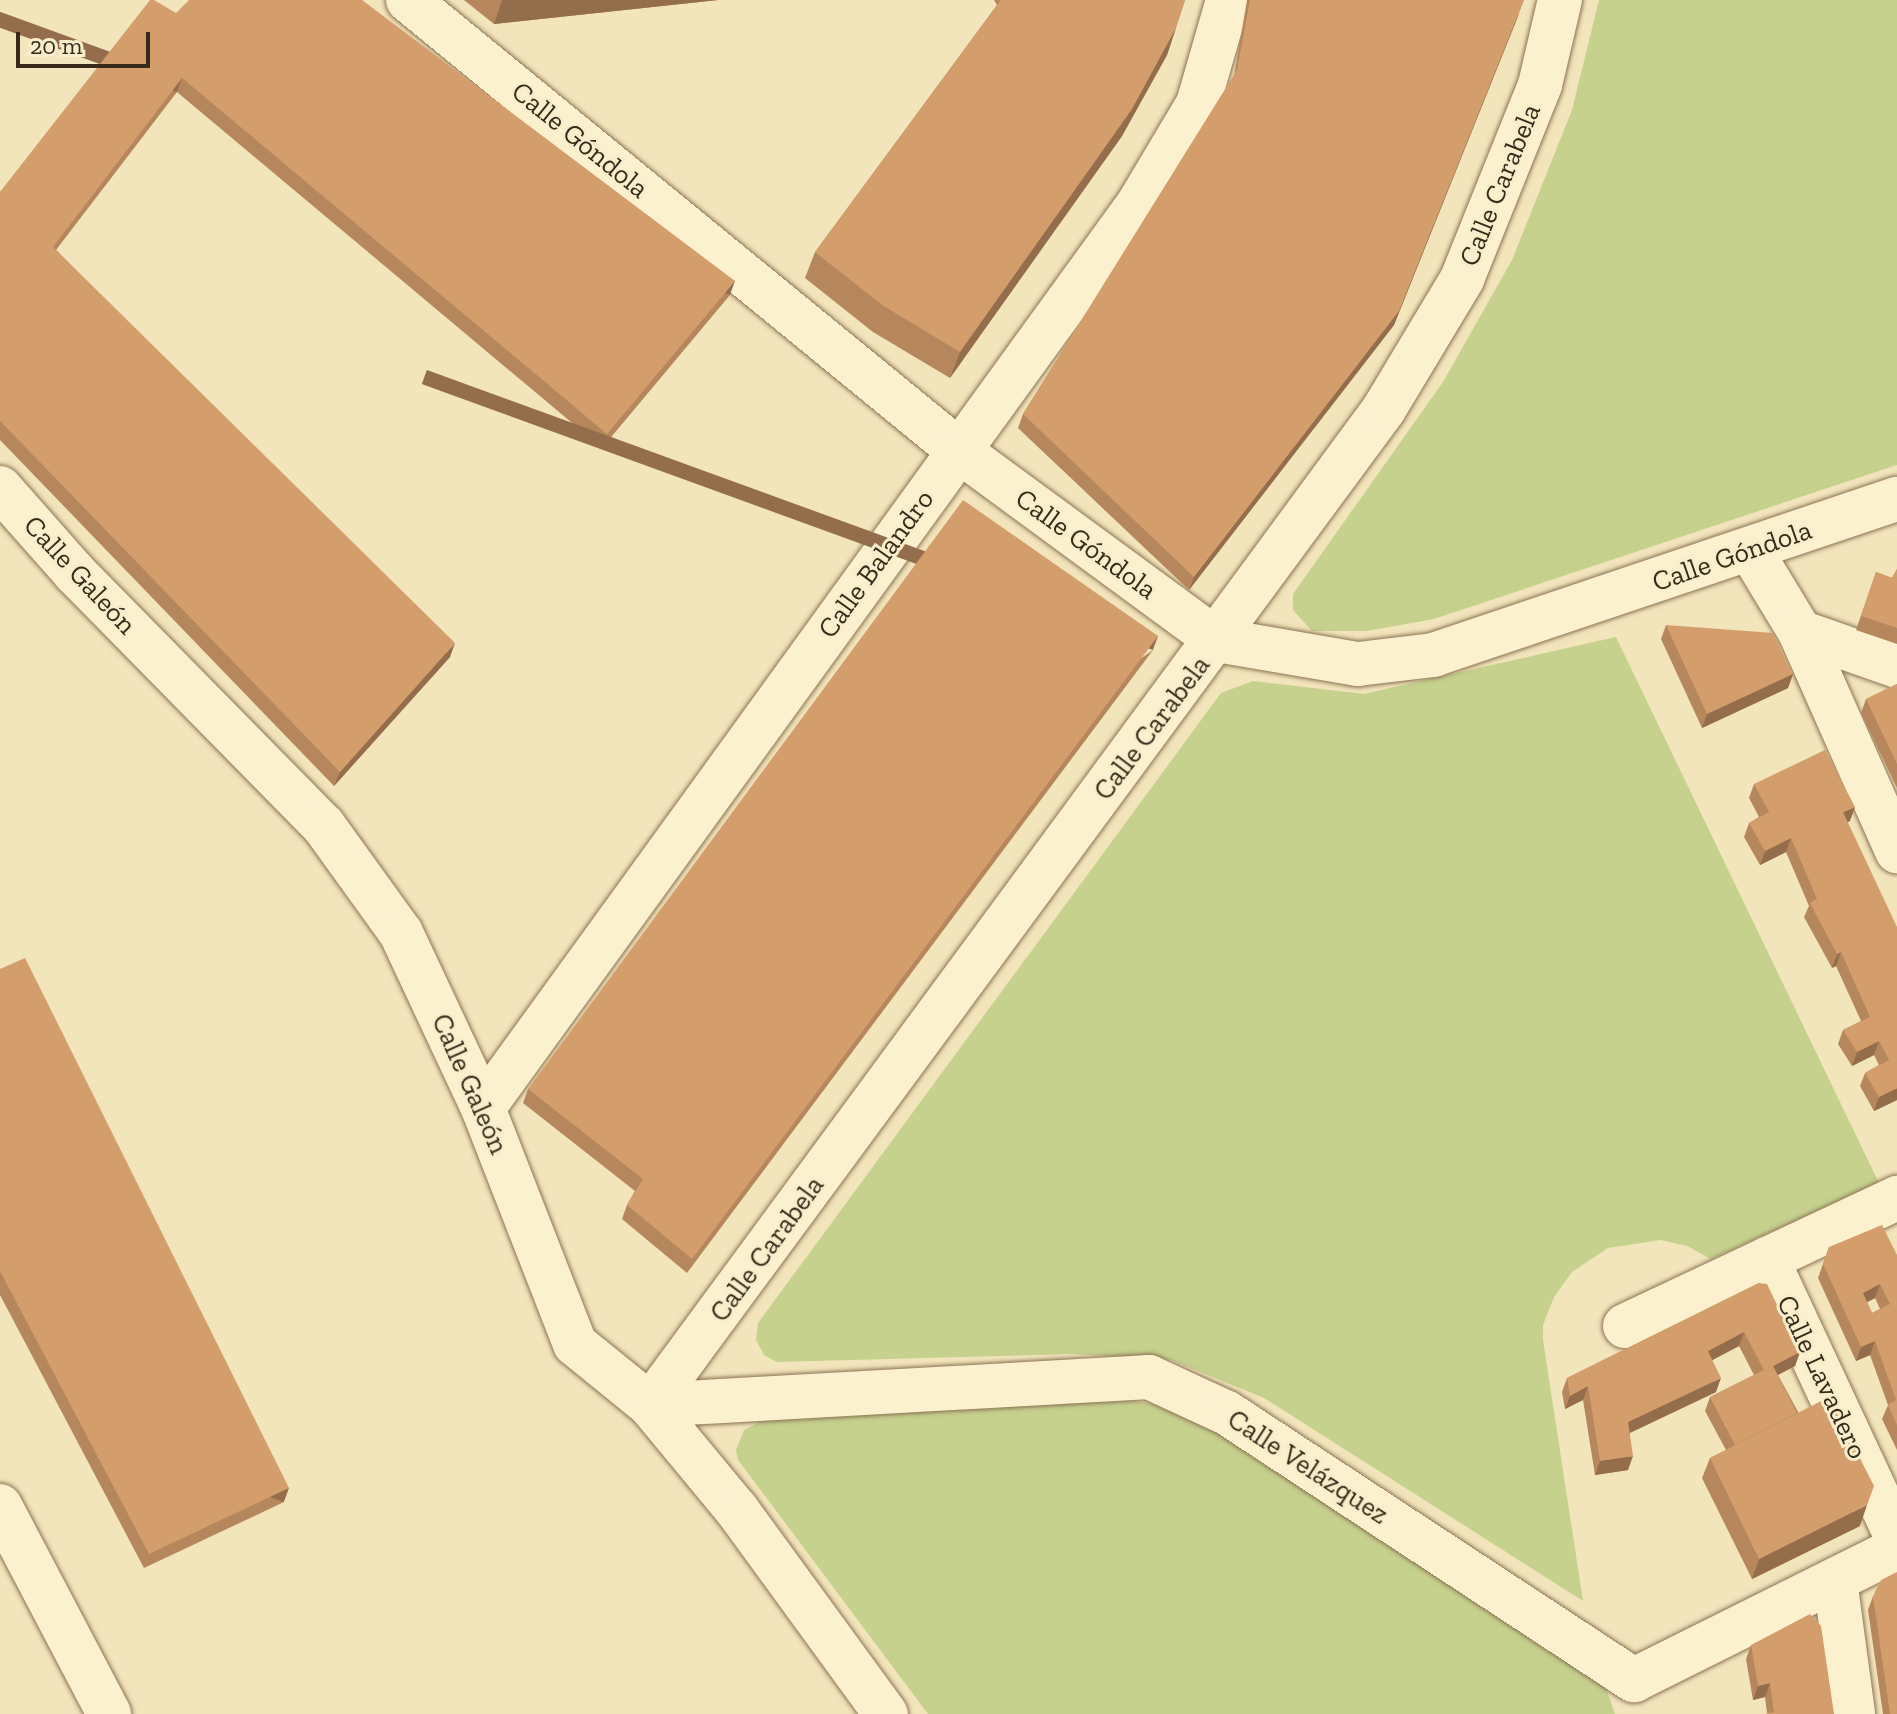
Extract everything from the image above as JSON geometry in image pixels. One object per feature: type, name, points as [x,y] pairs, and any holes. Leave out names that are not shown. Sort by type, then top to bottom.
[{"type":"street","name":"Calle Góndola","points":[[408,0],[958,450],[1217,640],[1358,664],[1433,655],[1751,551],[1897,499]]},
{"type":"street","name":"Calle Balandro","points":[[483,1108],[1154,178],[1198,104],[1228,0]]},
{"type":"street","name":"Calle Carabela","points":[[650,1405],[1217,640],[1384,409],[1462,279],[1540,85],[1560,0]]},
{"type":"street","name":"Calle Galeón","points":[[0,489],[75,573],[323,825],[401,933],[483,1108],[575,1344],[650,1405],[737,1510],[886,1714]]},
{"type":"street","points":[[1751,551],[1800,632],[1897,851]]},
{"type":"street","points":[[1800,632],[1897,666]]},
{"type":"street","points":[[1625,1326],[1897,1198]]},
{"type":"street","name":"Calle Lavadero","points":[[1767,1259],[1897,1538]]},
{"type":"street","name":"Calle Velázquez","points":[[650,1405],[1149,1377],[1227,1413],[1636,1697],[1835,1580],[1897,1549]]},
{"type":"street","points":[[0,1506],[109,1714]]},
{"type":"street","points":[[1835,1580],[1853,1714]]},
{"type":"green space","points":[[1599,0],[1897,0],[1897,465],[1434,619],[1367,631],[1312,631],[1293,610],[1293,594],[1443,382],[1512,260],[1572,110]]},
{"type":"green space","points":[[1616,637],[1879,1183],[1711,1259],[1687,1246],[1661,1240],[1608,1248],[1572,1272],[1554,1297],[1543,1325],[1543,1340],[1583,1601],[1264,1398],[1171,1360],[1073,1354],[777,1362],[764,1355],[756,1340],[758,1323],[1221,693],[1253,681],[1364,694]]},
{"type":"green space","points":[[1134,1401],[1172,1407],[1231,1434],[1605,1685],[1615,1714],[928,1714],[738,1460],[736,1450],[744,1430],[764,1420],[762,1409]]},
{"type":"building","points":[[150,0],[176,13],[189,0],[362,0],[735,281],[607,434],[182,78],[53,247],[455,643],[340,772],[0,421],[0,192]]},
{"type":"building","points":[[1001,0],[1185,0],[1176,28],[1132,109],[960,352],[882,305],[815,252]]},
{"type":"building","points":[[1250,0],[1524,0],[1399,311],[1194,577],[1023,414],[1237,70]]},
{"type":"building","points":[[963,500],[1158,636],[692,1259],[627,1205],[643,1179],[528,1089]]},
{"type":"building","points":[[1897,569],[1897,628],[1861,616],[1876,572],[1892,578]]},
{"type":"building","points":[[1666,625],[1773,633],[1793,674],[1707,714]]},
{"type":"building","points":[[1897,684],[1897,764],[1866,699]]},
{"type":"building","points":[[1825,750],[1855,807],[1843,812],[1897,927],[1897,1088],[1879,1097],[1865,1073],[1889,1060],[1879,1041],[1857,1052],[1843,1030],[1870,1017],[1841,952],[1837,954],[1810,903],[1817,899],[1791,838],[1765,851],[1749,823],[1769,812],[1754,784]]},
{"type":"building","points":[[25,958],[289,1488],[149,1554],[0,1271],[0,969]]},
{"type":"building","points":[[1882,1225],[1897,1255],[1897,1425],[1888,1405],[1896,1400],[1875,1341],[1861,1347],[1823,1264],[1829,1247]],"holes":[[[1880,1284],[1890,1304],[1872,1313],[1863,1293]]]},
{"type":"building","points":[[1759,1283],[1767,1284],[1800,1352],[1773,1366],[1797,1413],[1735,1445],[1710,1397],[1764,1370],[1744,1332],[1708,1351],[1721,1378],[1628,1422],[1633,1456],[1600,1461],[1588,1386],[1570,1396],[1567,1378]]},
{"type":"building","points":[[1829,1397],[1874,1486],[1867,1505],[1759,1559],[1710,1458]]},
{"type":"building","points":[[1897,1572],[1897,1714],[1890,1714],[1873,1596],[1881,1580]]},
{"type":"building","points":[[1810,1614],[1821,1626],[1834,1714],[1764,1714],[1774,1712],[1770,1683],[1758,1686],[1751,1645]]}]
